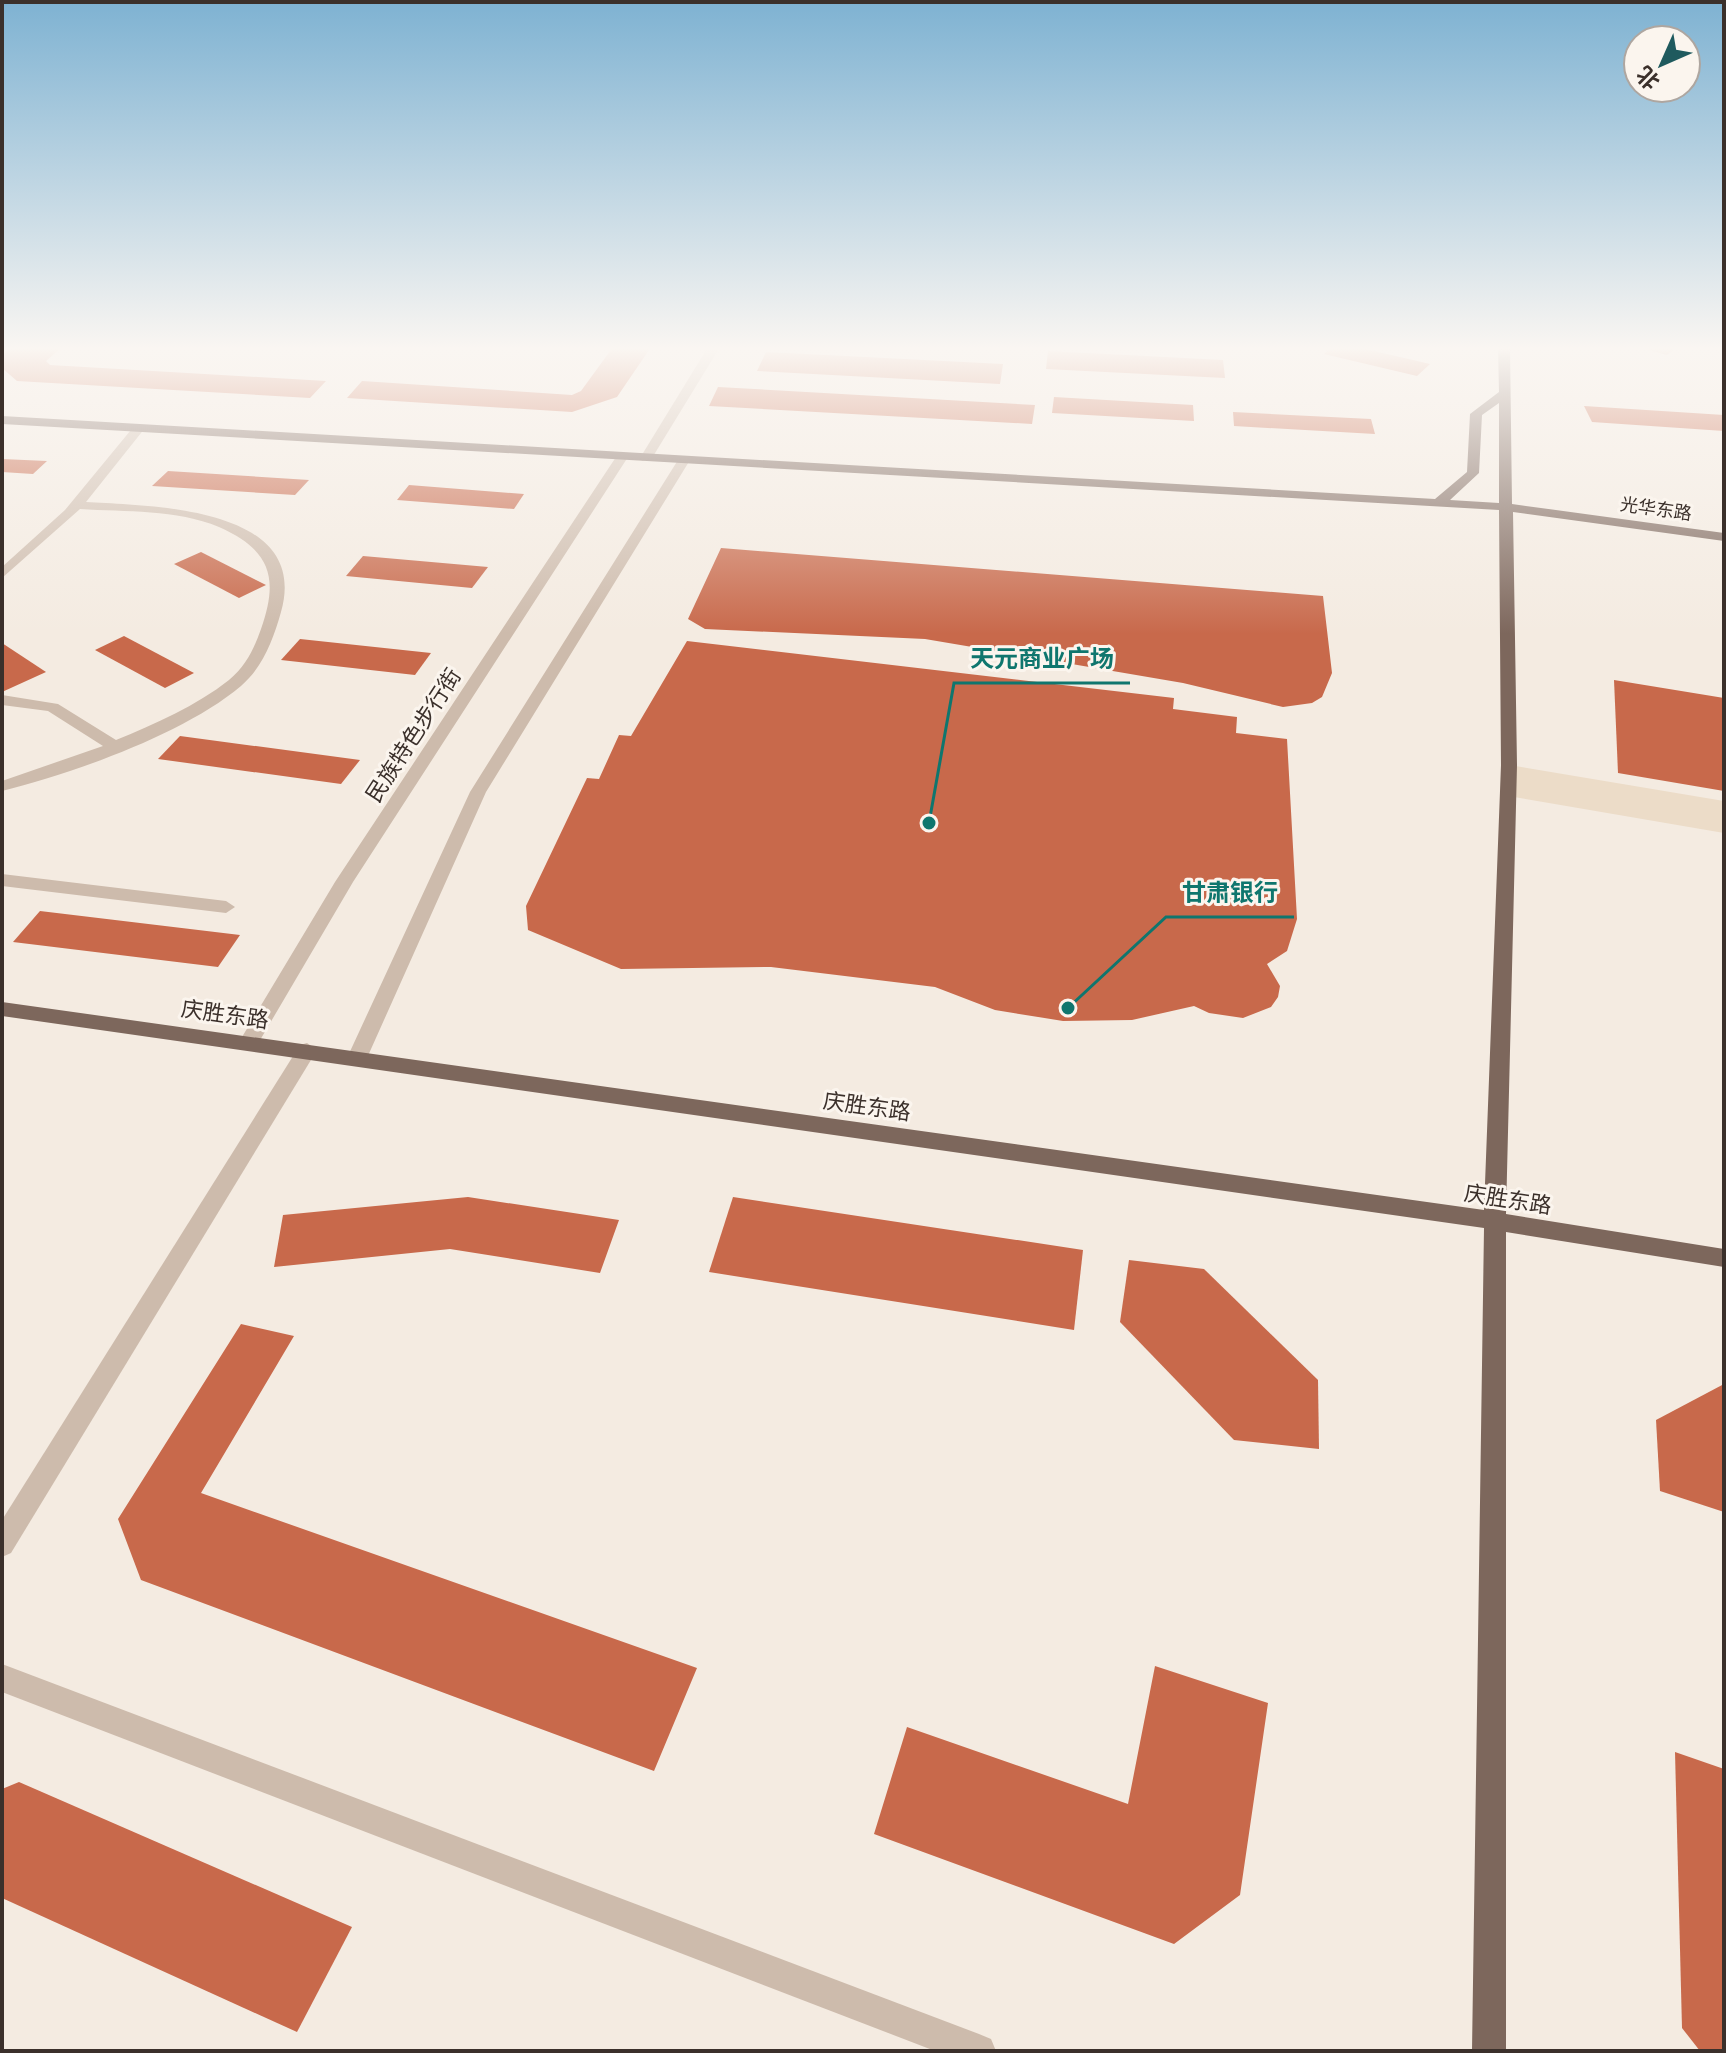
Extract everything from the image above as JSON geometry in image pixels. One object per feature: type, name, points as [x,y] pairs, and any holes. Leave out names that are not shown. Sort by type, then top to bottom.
[{"type":"main road","name":"光华东路","points":[[386,443],[1507,507],[1724,537]]},
{"type":"main road","points":[[1438,503],[1473,473],[1475,443]]},
{"type":"main road","points":[[1489,2051],[1495,1221],[1509,765],[1506,443]]},
{"type":"main road","name":"庆胜东路","points":[[2,1009],[1495,1221],[1724,1258]]},
{"type":"street","points":[[2,574],[76,505],[127,443]]},
{"type":"street","points":[[646,458],[655,443]]},
{"type":"street","name":"民族特色步行街","points":[[249,1042],[344,882],[622,457]]},
{"type":"street","points":[[357,1058],[478,792],[684,460]]},
{"type":"street","points":[[2,786],[29,781],[206,703],[251,668],[270,625],[281,585],[269,556],[249,537],[219,523],[181,513],[76,505]]},
{"type":"street","points":[[2,700],[52,707],[114,746]]},
{"type":"street","points":[[2,880],[226,907]]},
{"type":"street","points":[[2,1544],[307,1050]]},
{"type":"street","points":[[2,1678],[979,2051]]},
{"type":"shaded area","points":[[1509,765],[1724,801],[1724,833],[1508,796]]},
{"type":"building","points":[[2,459],[47,461],[33,474],[2,472]]},
{"type":"building","points":[[168,471],[309,480],[295,495],[152,486]]},
{"type":"building","points":[[409,485],[524,494],[514,509],[397,500]]},
{"type":"building","points":[[721,548],[1323,596],[1332,673],[1322,697],[1312,703],[1283,707],[1183,683],[925,639],[705,629],[688,619]]},
{"type":"building","points":[[201,552],[266,585],[239,598],[174,564]]},
{"type":"building","points":[[363,556],[488,567],[472,588],[346,576]]},
{"type":"building","points":[[124,636],[194,673],[165,688],[95,650]]},
{"type":"building","points":[[300,639],[431,653],[415,675],[281,660]]},
{"type":"building","points":[[687,641],[1174,698],[1173,709],[1237,717],[1236,733],[1287,739],[1297,919],[1287,951],[1267,964],[1280,986],[1278,997],[1271,1007],[1243,1018],[1209,1013],[1194,1006],[1132,1020],[1063,1021],[995,1010],[935,987],[771,967],[621,969],[528,930],[526,906],[587,778],[599,779],[619,735],[631,736]]},
{"type":"building","points":[[2,643],[46,672],[2,692]]},
{"type":"building","points":[[1614,680],[1724,698],[1724,791],[1618,773]]},
{"type":"building","points":[[180,736],[360,760],[341,784],[158,759]]},
{"type":"building","points":[[40,911],[240,935],[218,967],[13,942]]},
{"type":"building","points":[[468,1197],[619,1220],[600,1273],[450,1249],[274,1267],[283,1215]]},
{"type":"building","points":[[733,1197],[1083,1250],[1074,1330],[709,1272]]},
{"type":"building","points":[[1129,1260],[1204,1269],[1318,1380],[1319,1449],[1234,1440],[1120,1322]]},
{"type":"building","points":[[241,1324],[294,1336],[201,1493],[697,1668],[654,1771],[141,1580],[118,1519]]},
{"type":"building","points":[[1724,1384],[1724,1512],[1660,1491],[1656,1420]]},
{"type":"building","points":[[1155,1666],[1268,1703],[1240,1895],[1174,1944],[874,1834],[907,1727],[1128,1804]]},
{"type":"building","points":[[1675,1752],[1724,1769],[1724,2051],[1700,2051],[1682,2028]]},
{"type":"building","points":[[19,1782],[352,1927],[297,2032],[2,1898],[2,1789]]},
{"type":"place","name":"天元商业广场","points":[[929,823]]},
{"type":"place","name":"甘肃银行","points":[[1068,1008]]}]
